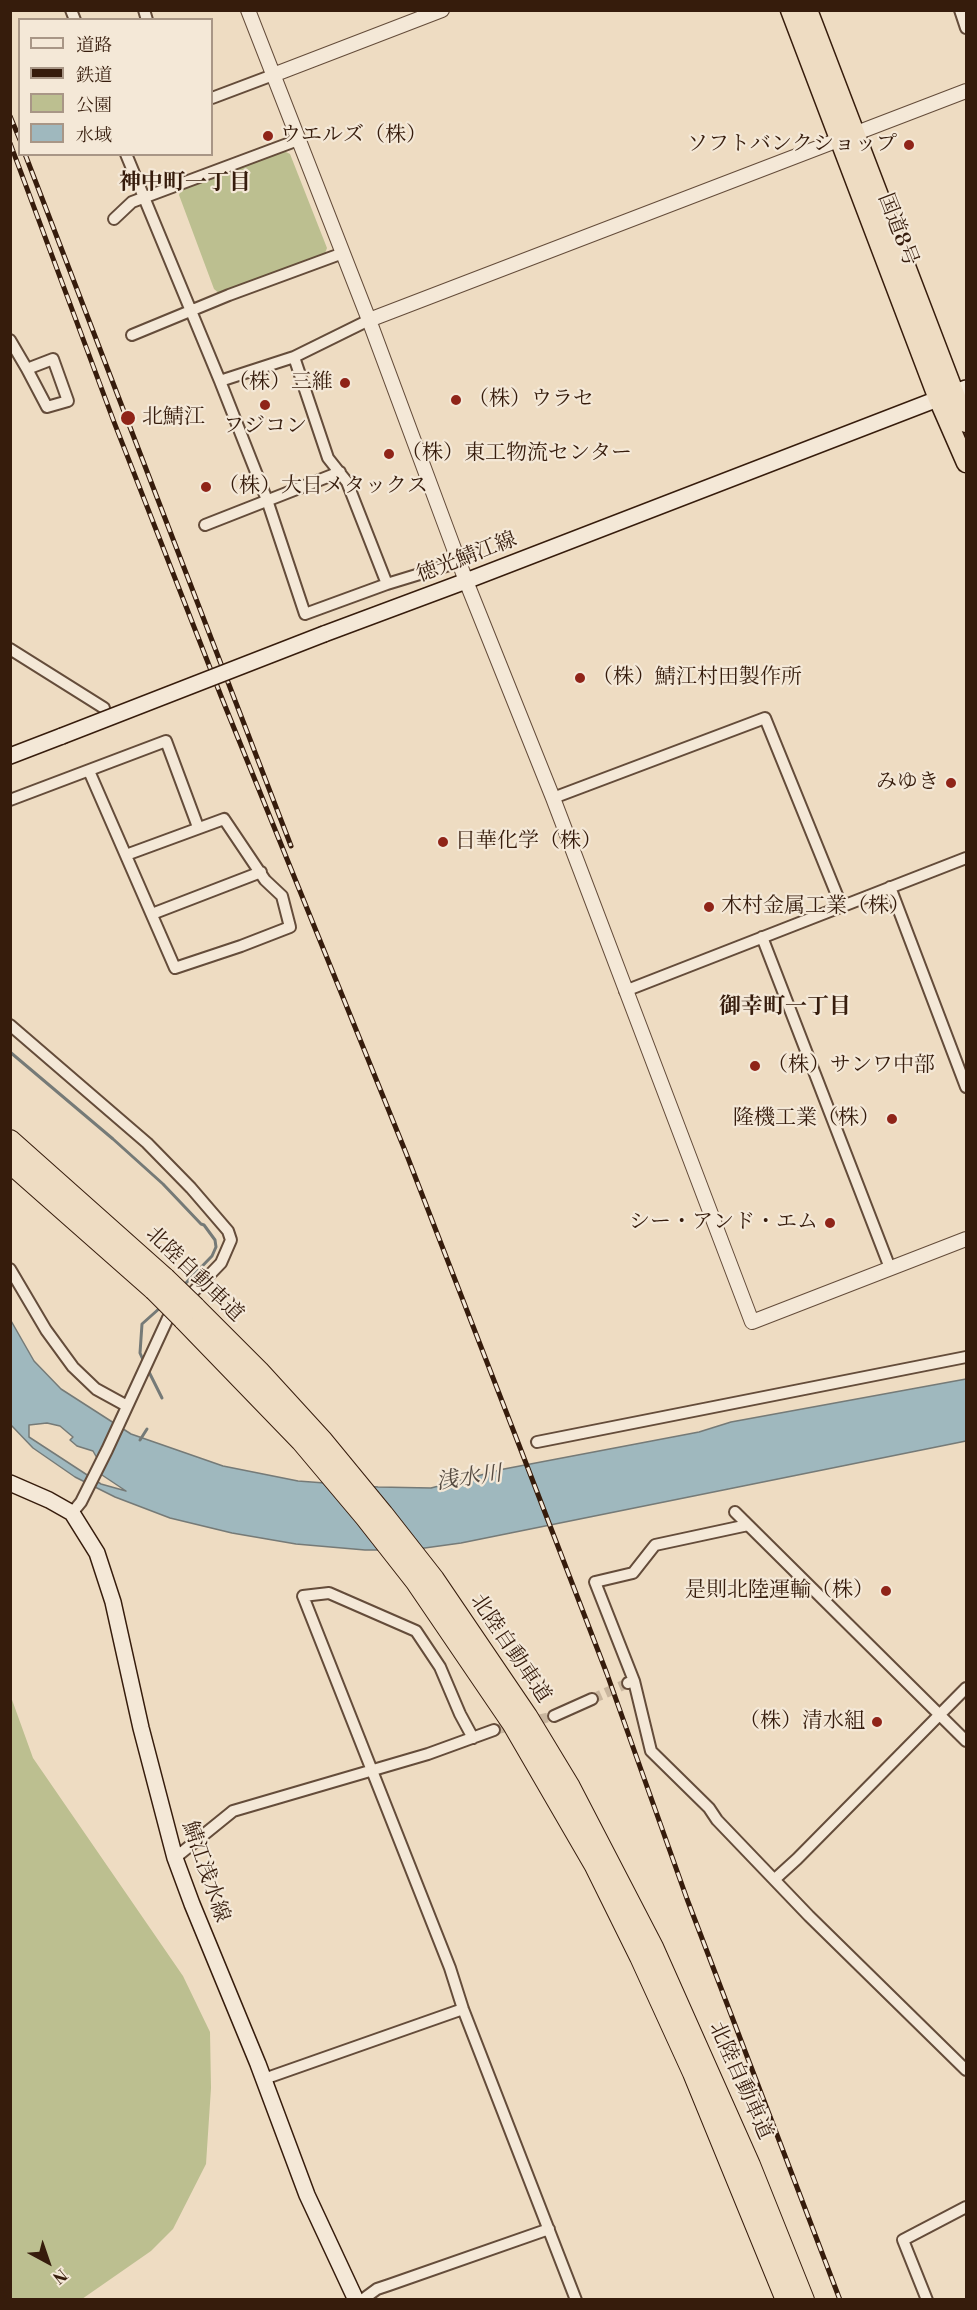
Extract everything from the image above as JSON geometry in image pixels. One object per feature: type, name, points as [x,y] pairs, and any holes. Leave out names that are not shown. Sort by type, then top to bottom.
[{"type":"highway","name":"国道8号","points":[[790,10],[847,136],[966,423]]},
{"type":"highway","name":"国道8号","points":[[808,10],[847,136]]},
{"type":"highway","name":"国道8号","points":[[953,393],[966,463]]},
{"type":"highway","points":[[10,1132],[78,1193],[116,1245]]},
{"type":"highway","name":"北陸自動車道","points":[[10,1140],[116,1245],[189,1313],[365,1517],[425,1581],[512,1723],[595,1866],[693,2073],[786,2300]]},
{"type":"highway","name":"北陸自動車道","points":[[10,1163],[116,1245]]},
{"type":"highway","points":[[10,1176],[116,1245]]},
{"type":"highway","name":"北陸自動車道","points":[[189,1313],[259,1371],[323,1441],[527,1716],[570,1787],[654,1947],[709,2068],[804,2300]]},
{"type":"main road","name":"徳光鯖江線","points":[[10,756],[953,393]]},
{"type":"main road","name":"鯖江浅水線","points":[[10,1483],[49,1500],[76,1508],[97,1552],[113,1602],[141,1728],[175,1858],[264,2079],[307,2195],[356,2300]]},
{"type":"street","points":[[248,10],[369,320],[466,581],[553,798],[752,1322],[966,1239]]},
{"type":"street","points":[[213,98],[442,10]]},
{"type":"street","points":[[960,10],[966,28]]},
{"type":"street","points":[[220,381],[294,357],[369,320],[966,91]]},
{"type":"street","points":[[114,219],[132,202],[298,140]]},
{"type":"street","points":[[127,156],[267,501],[305,614],[387,584],[459,562]]},
{"type":"street","points":[[132,335],[285,273],[343,253]]},
{"type":"street","points":[[10,340],[47,408],[68,401],[53,359],[27,369]]},
{"type":"street","points":[[294,357],[328,458],[347,482],[387,584]]},
{"type":"street","points":[[205,525],[340,472]]},
{"type":"street","points":[[10,649],[104,708]]},
{"type":"street","points":[[553,798],[765,718],[841,906]]},
{"type":"street","points":[[10,800],[166,741],[198,827]]},
{"type":"street","points":[[89,771],[175,968],[290,927],[282,896],[265,880],[224,819],[126,855]]},
{"type":"street","points":[[625,991],[966,858]]},
{"type":"street","points":[[152,914],[261,872]]},
{"type":"street","points":[[890,887],[966,1087]]},
{"type":"street","points":[[762,937],[890,1268]]},
{"type":"street","points":[[10,1025],[147,1143],[191,1188],[228,1231],[231,1240],[221,1263],[168,1318],[76,1508]]},
{"type":"street","points":[[10,1269],[46,1330],[73,1367],[96,1389],[126,1407]]},
{"type":"street","points":[[537,1442],[966,1357]]},
{"type":"street","points":[[735,1512],[966,1741]]},
{"type":"street","points":[[748,1525],[655,1545],[633,1573],[595,1582],[631,1682],[651,1751],[709,1808],[717,1820],[809,1916],[966,2070]]},
{"type":"street","points":[[473,1738],[440,1668],[416,1631],[329,1593],[303,1596],[450,1968],[463,2009],[576,2300]]},
{"type":"street","points":[[774,1879],[966,1688]]},
{"type":"street","points":[[554,1716],[592,1699]]},
{"type":"street","points":[[175,1858],[233,1811],[372,1771],[494,1730]]},
{"type":"street","points":[[264,2079],[463,2009]]},
{"type":"street","points":[[927,2300],[903,2240],[966,2207]]},
{"type":"street","points":[[362,2300],[389,2284],[515,2243],[549,2229]]},
{"type":"green space","points":[[284,151],[290,154],[327,248],[324,256],[221,295],[214,289],[179,195],[181,190]]},
{"type":"green space","points":[[11,1697],[33,1758],[183,1976],[210,2032],[211,2088],[206,2164],[173,2229],[151,2251],[82,2299],[11,2299]]},
{"type":"water","name":"浅水川","points":[[10,1319],[34,1361],[61,1389],[131,1434],[223,1466],[298,1481],[378,1487],[431,1488],[504,1469],[699,1432],[731,1422],[966,1379],[966,1441],[461,1543],[410,1550],[365,1550],[296,1544],[232,1533],[170,1518],[115,1497],[75,1477],[33,1448],[11,1425]],"holes":[[[47,1423],[60,1426],[73,1437],[70,1440],[77,1446],[93,1451],[97,1458],[96,1471],[126,1491],[101,1484],[29,1437],[29,1425]]]},
{"type":"waterway","points":[[10,1052],[113,1139],[204,1225],[215,1240],[216,1247],[212,1256],[183,1286]]},
{"type":"waterway","points":[[144,1362],[140,1353],[142,1324],[161,1307]]},
{"type":"waterway","points":[[147,1368],[162,1398]]},
{"type":"waterway","points":[[140,1440],[147,1429]]},
{"type":"tunnel","points":[[592,1699],[628,1683]]},
{"type":"tunnel","points":[[494,1730],[554,1716]]},
{"type":"railway","points":[[10,116],[18,135]]},
{"type":"railway","points":[[10,143],[114,422],[221,696],[406,1153],[519,1445],[607,1674],[687,1899],[840,2300]]},
{"type":"railway","points":[[26,156],[291,846]]},
{"type":"place","name":"ウエルズ（株）","points":[[268,136]]},
{"type":"place","name":"ソフトバンクショップ","points":[[909,145]]},
{"type":"place","name":"（株）三維","points":[[345,383]]},
{"type":"place","name":"（株）ウラセ","points":[[456,400]]},
{"type":"place","name":"フジコン","points":[[265,405]]},
{"type":"place","name":"北鯖江","points":[[128,418]]},
{"type":"place","name":"（株）東工物流センター","points":[[389,454]]},
{"type":"place","name":"（株）大日メタックス","points":[[206,487]]},
{"type":"place","name":"（株）鯖江村田製作所","points":[[580,678]]},
{"type":"place","name":"みゆき","points":[[951,783]]},
{"type":"place","name":"日華化学（株）","points":[[443,842]]},
{"type":"place","name":"木村金属工業（株）","points":[[709,907]]},
{"type":"place","name":"（株）サンワ中部","points":[[755,1066]]},
{"type":"place","name":"隆機工業（株）","points":[[892,1119]]},
{"type":"place","name":"シー・アンド・エム","points":[[830,1223]]},
{"type":"place","name":"是則北陸運輸（株）","points":[[886,1591]]},
{"type":"place","name":"（株）清水組","points":[[877,1722]]},
{"type":"district","name":"神中町一丁目","points":[[185,184]]},
{"type":"district","name":"御幸町一丁目","points":[[785,1008]]}]
